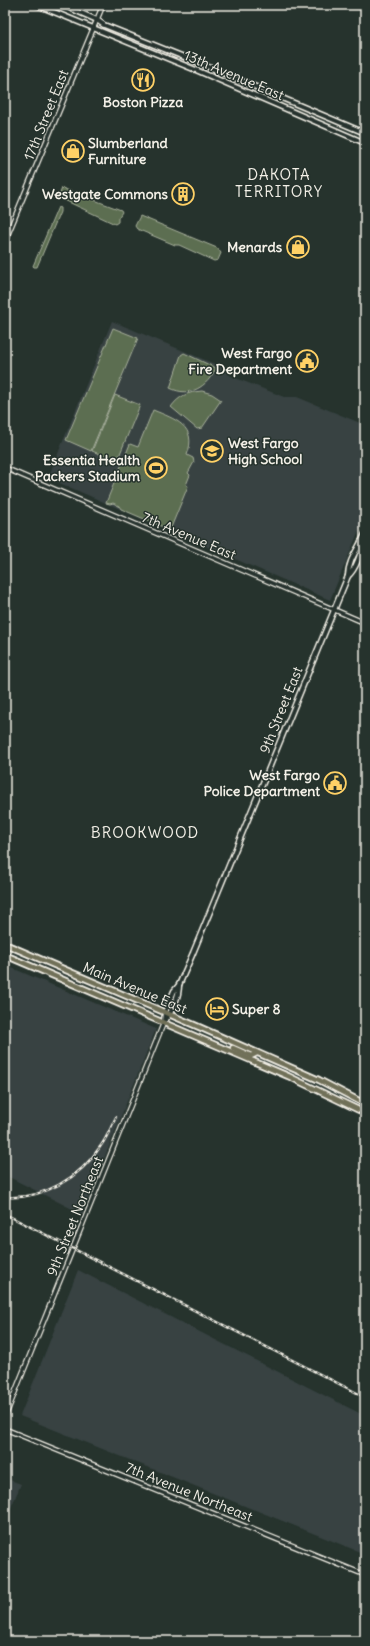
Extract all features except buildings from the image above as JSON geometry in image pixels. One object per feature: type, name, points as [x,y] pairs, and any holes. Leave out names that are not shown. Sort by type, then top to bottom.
[{"type":"main road","name":"13th Avenue East","points":[[37,5],[196,70],[365,143]]},
{"type":"main road","name":"13th Avenue East","points":[[63,5],[97,20],[104,25],[199,63],[365,133]]},
{"type":"main road","name":"9th Street East","points":[[164,1022],[165,1012],[174,991],[179,985],[348,576],[352,572],[362,547],[365,534]]},
{"type":"main road","name":"Main Avenue East","points":[[5,944],[170,1014],[319,1080],[365,1104]]},
{"type":"main road","name":"Main Avenue East","points":[[5,955],[215,1044],[288,1076],[357,1110],[365,1112]]},
{"type":"main road","name":"9th Street East","points":[[164,1022],[170,1014],[179,993],[179,985]]},
{"type":"main road","points":[[215,1044],[226,1046],[251,1056],[257,1053]]},
{"type":"street","name":"17th Street East","points":[[5,241],[103,5]]},
{"type":"street","name":"7th Avenue East","points":[[5,468],[365,623]]},
{"type":"street","name":"9th Street Northeast","points":[[5,1417],[164,1022]]},
{"type":"street","name":"7th Avenue Northeast","points":[[5,1429],[365,1575]]},
{"type":"shaded area","name":"West Fargo High School","points":[[112,321],[229,370],[228,374],[233,377],[284,397],[297,397],[365,425],[365,516],[330,600],[48,478]]},
{"type":"shaded area","points":[[5,965],[156,1029],[82,1214],[5,1175]]},
{"type":"shaded area","points":[[78,1270],[365,1416],[365,1554],[20,1416]]},
{"type":"shaded area","points":[[5,1478],[21,1484],[7,1517],[5,1516]]},
{"type":"green space","points":[[62,188],[121,210],[122,212],[118,218],[118,222],[115,224],[60,198],[59,196]]},
{"type":"green space","points":[[58,207],[60,208],[60,212],[37,267],[34,267],[33,266]]},
{"type":"green space","points":[[140,216],[217,248],[221,253],[218,260],[214,261],[179,245],[175,245],[137,229],[135,226]]},
{"type":"green space","points":[[113,328],[138,338],[91,451],[66,440]]},
{"type":"green space","points":[[184,353],[216,368],[208,381],[203,385],[197,389],[184,392],[170,388],[181,355]]},
{"type":"green space","points":[[202,391],[212,394],[221,400],[202,428],[197,429],[171,407],[184,395]]},
{"type":"green space","points":[[115,395],[140,405],[117,461],[92,451]]},
{"type":"green space","name":"Essentia Health Packers Stadium","points":[[153,410],[176,421],[187,430],[190,445],[187,455],[193,458],[194,462],[188,473],[190,475],[186,485],[188,486],[170,530],[121,509],[113,503],[106,503],[130,444],[138,447]]},
{"type":"railway","points":[[5,1197],[33,1195],[59,1185],[71,1177],[92,1158],[105,1140],[116,1117]]},
{"type":"railway","points":[[5,1214],[365,1397]]},
{"type":"place","name":"Boston Pizza","points":[[143,80]]},
{"type":"place","name":"Slumberland Furniture","points":[[73,151]]},
{"type":"place","name":"Westgate Commons","points":[[183,194]]},
{"type":"place","name":"Menards","points":[[298,247]]},
{"type":"place","name":"West Fargo Fire Department","points":[[307,361]]},
{"type":"place","name":"West Fargo High School","points":[[212,451]]},
{"type":"place","name":"Essentia Health Packers Stadium","points":[[156,468]]},
{"type":"place","name":"West Fargo Police Department","points":[[335,783]]},
{"type":"place","name":"Super 8","points":[[217,1009]]},
{"type":"district","name":"DAKOTA TERRITORY","points":[[279,184]]},
{"type":"district","name":"BROOKWOOD","points":[[145,833]]}]
